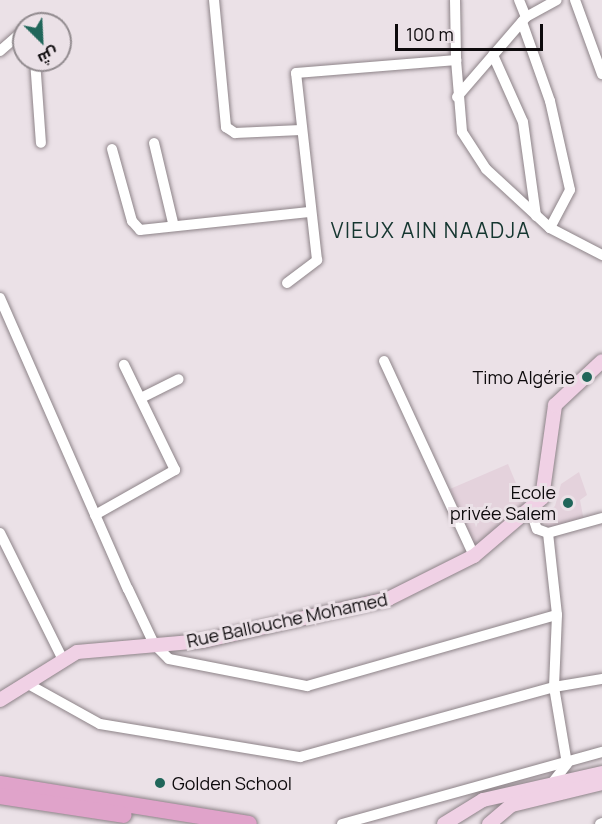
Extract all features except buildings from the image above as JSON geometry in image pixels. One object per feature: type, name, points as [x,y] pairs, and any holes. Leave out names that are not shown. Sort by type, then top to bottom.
[{"type":"main road","points":[[0,784],[249,824]]},
{"type":"main road","points":[[0,796],[181,824]]},
{"type":"street","points":[[213,0],[226,126],[235,133],[301,130]]},
{"type":"street","points":[[455,0],[457,97],[462,132],[486,169],[536,216],[550,228],[602,255]]},
{"type":"street","points":[[519,0],[553,111],[570,190],[550,228]]},
{"type":"street","points":[[457,97],[524,19],[557,0]]},
{"type":"street","points":[[575,0],[598,52],[602,74]]},
{"type":"street","points":[[0,51],[12,40]]},
{"type":"street","points":[[493,56],[523,122],[536,216]]},
{"type":"street","points":[[287,283],[317,260],[309,212],[296,73],[456,60]]},
{"type":"street","points":[[35,72],[41,143]]},
{"type":"street","points":[[154,143],[173,223]]},
{"type":"street","points":[[112,149],[132,221],[141,230],[173,223],[309,212]]},
{"type":"street","points":[[0,298],[154,644],[169,659],[209,671],[307,686],[556,615]]},
{"type":"street","points":[[384,361],[474,556]]},
{"type":"street","name":"Rue Ballouche Mohamed","points":[[0,700],[28,684],[62,658],[154,644],[218,638],[388,599],[474,556],[530,508],[549,483],[555,405],[602,361]]},
{"type":"street","points":[[95,515],[175,470],[124,365]]},
{"type":"street","points":[[141,398],[179,379]]},
{"type":"street","points":[[530,508],[537,529],[548,533],[602,518]]},
{"type":"street","points":[[548,533],[556,615],[554,687],[566,759],[565,769],[554,774],[552,783]]},
{"type":"street","points":[[0,534],[62,658]]},
{"type":"street","points":[[0,557],[13,557]]},
{"type":"street","points":[[28,684],[100,724],[300,757],[554,687],[602,679]]},
{"type":"street","points":[[342,824],[566,759],[602,752]]},
{"type":"street","points":[[444,824],[475,803],[602,773]]},
{"type":"street","points":[[489,824],[512,805],[602,783]]},
{"type":"shaded area","points":[[508,464],[525,505],[483,544],[474,545],[450,489]]},
{"type":"shaded area","name":"Ecole privée Salem","points":[[579,472],[587,495],[580,500],[584,521],[546,528],[544,515],[555,506],[561,484]]},
{"type":"place","name":"Timo Algérie","points":[[587,377]]},
{"type":"place","name":"Ecole privée Salem","points":[[568,503]]},
{"type":"place","name":"Golden School","points":[[160,783]]},
{"type":"district","name":"VIEUX AIN NAADJA","points":[[431,230]]}]
